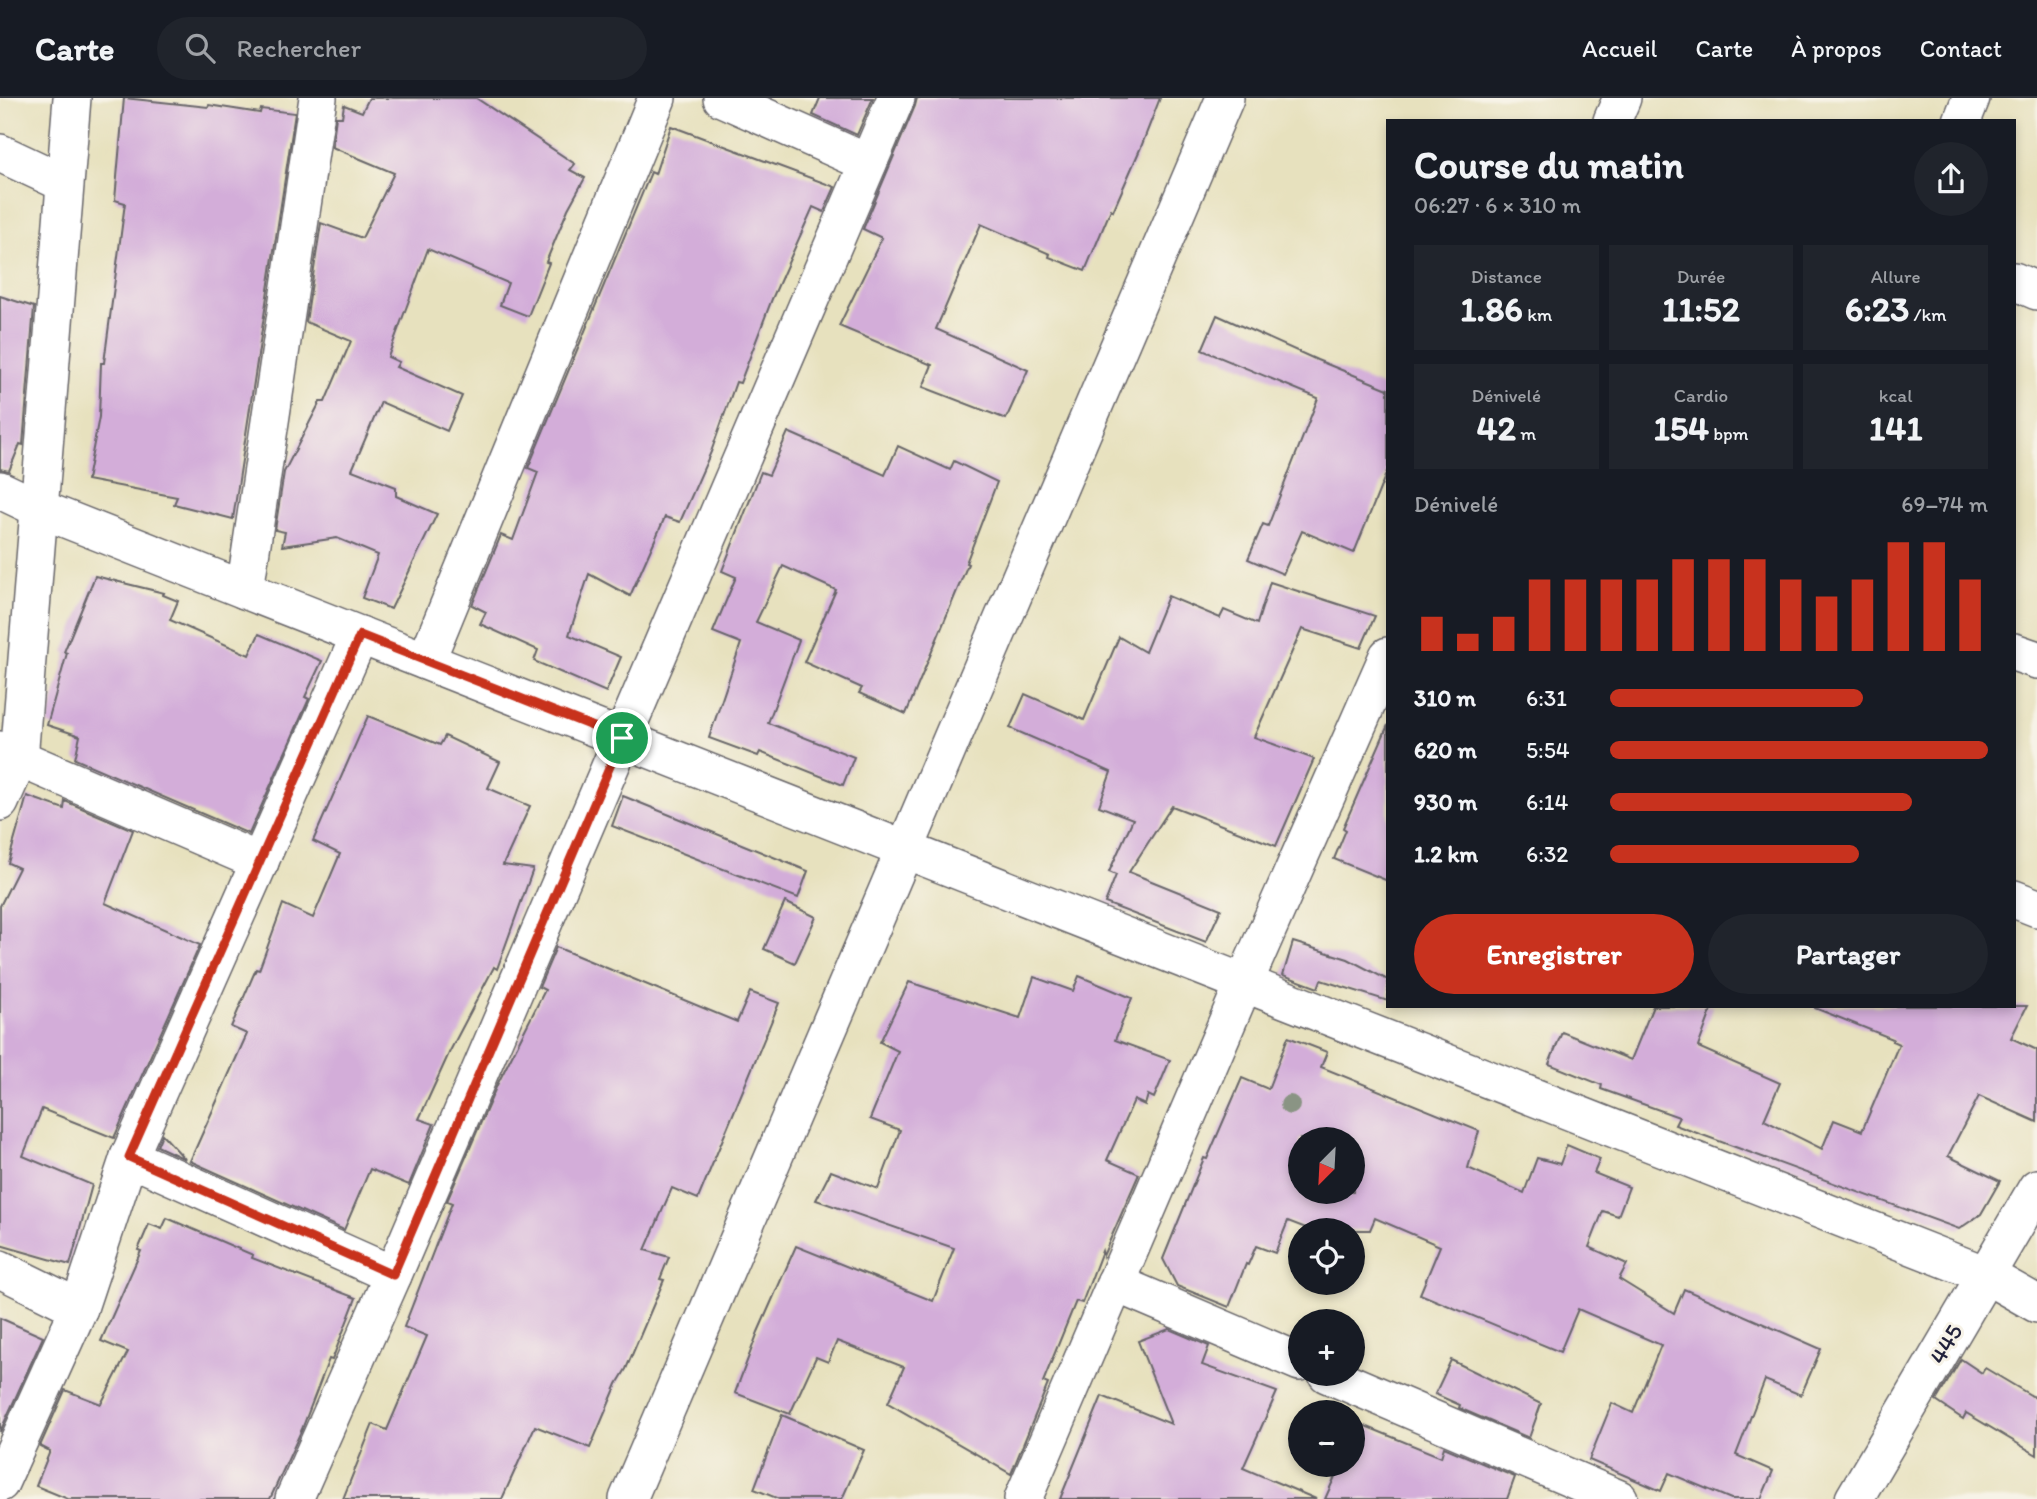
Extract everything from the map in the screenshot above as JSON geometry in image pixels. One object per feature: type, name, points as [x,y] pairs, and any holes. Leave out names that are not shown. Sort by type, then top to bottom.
[{"type":"street","points":[[0,802],[9,754],[38,508],[72,98]]},
{"type":"street","points":[[245,590],[318,98]]},
{"type":"street","points":[[426,661],[657,98]]},
{"type":"street","points":[[722,98],[868,163]]},
{"type":"street","points":[[294,1499],[393,1275],[895,98]]},
{"type":"street","points":[[628,1499],[1226,98]]},
{"type":"street","points":[[1613,119],[1622,98]]},
{"type":"street","points":[[1963,119],[1971,98]]},
{"type":"street","points":[[0,153],[64,183]]},
{"type":"street","points":[[2016,282],[2037,291]]},
{"type":"street","points":[[0,490],[38,508],[245,590],[1986,1275],[2037,1304]]},
{"type":"street","points":[[0,1483],[79,1308],[129,1157],[360,635]]},
{"type":"street","points":[[2016,653],[2037,660]]},
{"type":"street","points":[[1023,1499],[1386,661]]},
{"type":"street","points":[[9,754],[260,862]]},
{"type":"street","points":[[2016,900],[2037,908]]},
{"type":"street","points":[[129,1157],[393,1275]]},
{"type":"street","name":"445","points":[[1854,1499],[2037,1188]]},
{"type":"street","points":[[0,1269],[79,1308]]},
{"type":"street","points":[[1115,1283],[1288,1357]]},
{"type":"street","points":[[1355,1386],[1619,1499]]},
{"type":"building","points":[[124,98],[209,105],[260,113],[261,109],[295,113],[233,519],[174,504],[177,497],[87,480],[99,417],[101,363],[104,363],[125,203],[115,200]]},
{"type":"building","points":[[369,98],[476,98],[575,164],[570,170],[585,178],[568,209],[546,262],[549,263],[528,316],[500,305],[508,283],[428,249],[388,357],[399,362],[396,367],[462,396],[447,431],[381,402],[352,470],[396,487],[396,496],[437,514],[391,609],[362,598],[378,555],[337,538],[282,546],[285,532],[275,530],[284,472],[320,402],[325,402],[351,341],[306,322],[321,223],[362,238],[394,173],[332,147],[336,117],[342,117],[344,105],[362,112]]},
{"type":"building","points":[[820,98],[873,98],[857,135],[813,115]]},
{"type":"building","points":[[917,98],[1160,98],[1085,271],[981,224],[936,329],[1028,370],[1006,419],[923,387],[932,365],[839,326],[882,238],[863,229]]},
{"type":"building","points":[[671,126],[835,187],[824,212],[813,207],[772,299],[740,383],[736,382],[711,452],[680,522],[665,517],[630,596],[589,574],[569,635],[621,657],[606,692],[534,661],[538,650],[480,624],[486,612],[472,605],[501,535],[513,540],[538,472],[528,468],[651,172],[655,174]]},
{"type":"building","points":[[0,296],[34,307],[23,445],[20,444],[9,471],[0,469]]},
{"type":"building","points":[[1217,315],[1386,388],[1386,474],[1354,553],[1302,531],[1283,574],[1248,559],[1263,524],[1268,526],[1318,398],[1202,350]]},
{"type":"building","points":[[788,432],[885,475],[898,446],[950,470],[954,461],[997,482],[966,563],[968,564],[906,714],[859,693],[862,688],[804,662],[836,590],[783,566],[756,622],[799,640],[768,723],[854,757],[843,785],[760,752],[758,756],[709,738],[741,643],[713,632],[736,577],[722,571],[761,472],[769,475]]},
{"type":"building","points":[[95,576],[164,593],[163,595],[178,601],[170,620],[249,655],[259,634],[322,661],[305,697],[309,699],[249,834],[75,759],[80,736],[47,725],[67,653],[64,652]]},
{"type":"building","points":[[1270,582],[1375,616],[1361,648],[1302,629],[1254,737],[1314,759],[1276,846],[1172,806],[1129,872],[1221,909],[1206,942],[1105,903],[1116,875],[1109,872],[1133,819],[1099,806],[1111,772],[1010,728],[1025,694],[1084,720],[1119,637],[1145,652],[1168,596],[1220,618],[1224,610],[1257,624]]},
{"type":"building","points":[[368,716],[440,745],[445,736],[500,762],[488,788],[530,806],[503,865],[533,869],[497,969],[494,967],[450,1051],[419,1119],[434,1124],[409,1185],[370,1169],[344,1230],[190,1161],[247,1034],[231,1027],[256,969],[259,970],[283,904],[313,918],[340,854],[313,841]]},
{"type":"building","points":[[1386,730],[1386,880],[1334,859],[1346,830],[1343,828]]},
{"type":"building","points":[[27,796],[64,809],[65,801],[133,830],[105,903],[200,945],[114,1138],[42,1109],[23,1156],[92,1185],[70,1265],[0,1245],[0,906],[19,868],[8,863]]},
{"type":"building","points":[[623,796],[808,871],[798,898],[612,826]]},
{"type":"building","points":[[785,902],[816,917],[795,963],[764,949]]},
{"type":"building","points":[[1293,942],[1348,959],[1386,979],[1386,1000],[1321,980],[1318,988],[1283,975]]},
{"type":"building","points":[[556,947],[737,1022],[750,992],[779,1003],[698,1199],[672,1188],[645,1250],[669,1257],[660,1279],[664,1280],[590,1448],[535,1426],[502,1499],[343,1499],[373,1424],[387,1430],[427,1336],[404,1327],[452,1203],[447,1201],[497,1085],[545,990],[539,987]]},
{"type":"building","points":[[1079,976],[1132,998],[1115,1040],[1170,1060],[1154,1098],[1148,1095],[1145,1105],[1134,1100],[1107,1160],[1139,1174],[1103,1256],[1102,1251],[1082,1303],[1076,1301],[1043,1382],[1048,1384],[1011,1474],[888,1403],[904,1367],[837,1341],[828,1362],[816,1357],[790,1414],[735,1393],[758,1332],[796,1246],[933,1301],[954,1248],[816,1200],[831,1171],[878,1189],[900,1130],[870,1119],[898,1051],[880,1042],[909,982],[1020,1018],[1034,977],[1073,991]]},
{"type":"building","points":[[2027,1006],[2011,1038],[2037,1050],[2037,1122],[1979,1096],[1948,1156],[2000,1181],[1981,1214],[1959,1229],[1675,1125],[1679,1117],[1601,1089],[1602,1085],[1549,1064],[1562,1032],[1631,1060],[1652,1008],[1712,1008],[1698,1047],[1780,1083],[1764,1120],[1822,1149],[1834,1120],[1862,1131],[1899,1044],[1892,1041],[1893,1039],[1815,1008]]},
{"type":"building","points":[[1288,1037],[1327,1052],[1321,1067],[1479,1131],[1468,1168],[1524,1193],[1537,1158],[1560,1164],[1567,1145],[1600,1159],[1594,1173],[1629,1187],[1618,1216],[1603,1211],[1589,1247],[1627,1264],[1619,1279],[1674,1313],[1684,1289],[1821,1349],[1801,1395],[1765,1380],[1736,1455],[1773,1471],[1761,1499],[1731,1499],[1669,1473],[1661,1491],[1589,1460],[1612,1403],[1633,1413],[1661,1345],[1578,1309],[1560,1352],[1420,1294],[1440,1246],[1375,1218],[1370,1230],[1365,1230],[1365,1218],[1288,1218],[1275,1253],[1256,1246],[1229,1307],[1177,1286],[1163,1259],[1204,1158],[1207,1159],[1242,1078],[1268,1089]]},
{"type":"building","points":[[162,1134],[185,1159],[157,1146]]},
{"type":"building","points":[[167,1218],[253,1255],[252,1258],[356,1298],[332,1360],[329,1359],[302,1429],[270,1499],[68,1499],[36,1486],[50,1451],[40,1446],[65,1390],[101,1404],[128,1352],[101,1341],[141,1251],[138,1250],[149,1224],[162,1229]]},
{"type":"building","points":[[0,1318],[43,1337],[0,1432]]},
{"type":"building","points":[[1169,1329],[1209,1346],[1202,1365],[1277,1392],[1243,1468],[1316,1499],[1060,1499],[1102,1396],[1171,1424],[1138,1341]]},
{"type":"building","points":[[1961,1359],[1982,1373],[1985,1368],[2037,1399],[2037,1455],[1966,1413],[1963,1419],[1936,1401]]},
{"type":"building","points":[[1451,1360],[1541,1404],[1529,1438],[1459,1408],[1460,1405],[1435,1394]]},
{"type":"building","points":[[782,1415],[864,1450],[842,1499],[779,1499],[754,1489]]},
{"type":"building","points":[[1365,1426],[1441,1457],[1444,1447],[1515,1477],[1507,1499],[1325,1499],[1335,1477],[1365,1477]]},
{"type":"route","points":[[360,635],[622,738],[393,1275],[129,1157],[360,635]]}]
